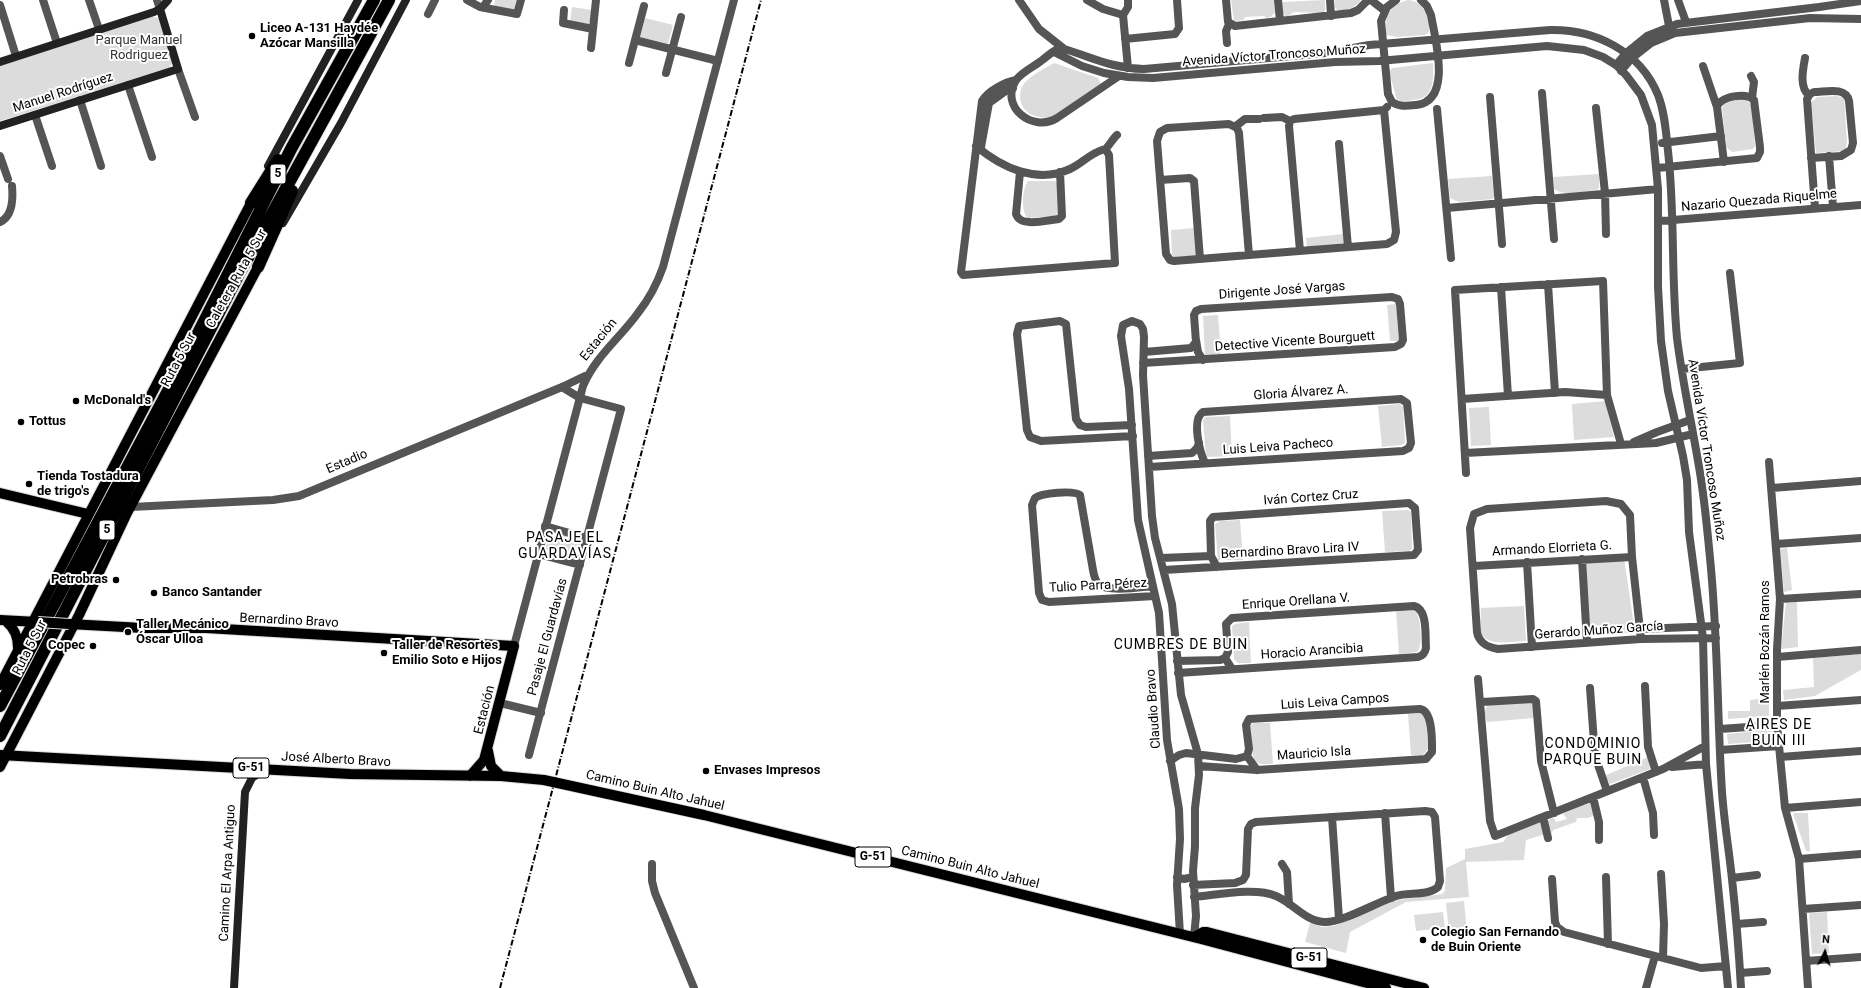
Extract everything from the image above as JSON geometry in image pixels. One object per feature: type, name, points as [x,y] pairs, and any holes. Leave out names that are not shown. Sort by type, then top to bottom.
[{"type":"highway","name":"Ruta 5 Sur","points":[[0,706],[187,355],[291,149],[374,0]]},
{"type":"highway","name":"Ruta 5 Sur","points":[[0,736],[239,274],[389,0]]},
{"type":"highway","points":[[251,203],[331,76]]},
{"type":"highway","points":[[258,267],[315,135]]},
{"type":"main road","points":[[0,62],[160,9],[168,0]]},
{"type":"main road","name":"Caletera Ruta 5 Sur","points":[[0,685],[18,649],[35,622],[88,514],[251,203],[264,172],[358,0]]},
{"type":"main road","name":"Caletera Ruta 5 Sur","points":[[0,767],[3,755],[131,507],[258,267],[341,124],[406,0]]},
{"type":"main road","points":[[160,9],[178,68]]},
{"type":"main road","name":"Manuel Rodríguez","points":[[0,126],[178,68]]},
{"type":"main road","points":[[0,493],[88,514]]},
{"type":"main road","points":[[3,621],[18,638],[18,649]]},
{"type":"main road","name":"Bernardino Bravo","points":[[3,621],[143,628],[206,628],[514,646]]},
{"type":"main road","name":"Estación","points":[[470,776],[482,765],[488,750],[514,646]]},
{"type":"main road","name":"Estación","points":[[488,750],[491,766],[501,776]]},
{"type":"main road","name":"José Alberto Bravo","points":[[3,755],[376,775],[501,776],[552,782]]},
{"type":"main road","name":"Camino El Arpa Antiguo","points":[[234,988],[245,792],[252,778],[266,769]]},
{"type":"main road","name":"Camino Buin Alto Jahuel","points":[[552,782],[677,808],[1194,937],[1386,988]]},
{"type":"main road","name":"Camino Buin Alto Jahuel","points":[[1194,937],[1203,932],[1207,932],[1424,988]]},
{"type":"street","points":[[44,0],[57,43]]},
{"type":"street","points":[[90,0],[99,29]]},
{"type":"street","points":[[157,0],[160,9]]},
{"type":"street","points":[[428,14],[435,0]]},
{"type":"street","points":[[467,0],[483,8],[517,14],[521,0]]},
{"type":"street","points":[[483,8],[488,0]]},
{"type":"street","points":[[591,48],[596,0]]},
{"type":"street","name":"Estación","points":[[514,646],[580,398],[589,374],[598,360],[643,306],[660,276],[734,0]]},
{"type":"street","name":"Avenida Víctor Troncoso Muñoz","points":[[1020,0],[1039,29],[1063,48],[1096,61],[1128,68],[1165,67],[1326,53],[1357,46],[1435,39],[1550,30],[1571,30],[1598,37],[1629,56],[1650,80],[1660,102],[1667,143],[1672,220],[1672,272],[1682,369],[1704,500],[1716,626],[1720,750],[1725,826],[1737,924],[1741,986],[1728,986],[1706,764],[1702,626],[1689,532],[1686,473],[1667,383],[1660,330],[1658,287],[1660,221],[1655,144],[1650,116],[1637,89],[1618,68],[1593,52],[1558,46],[1139,78],[1119,76],[1082,66],[1054,52]]},
{"type":"street","points":[[1087,0],[1103,9],[1124,14]]},
{"type":"street","points":[[1128,0],[1128,7],[1124,14],[1128,68]]},
{"type":"street","points":[[1125,39],[1175,34],[1179,28],[1176,0]]},
{"type":"street","points":[[1226,0],[1230,24],[1226,32],[1227,43]]},
{"type":"street","points":[[1278,0],[1280,21]]},
{"type":"street","points":[[1330,0],[1331,16]]},
{"type":"street","points":[[1230,24],[1235,26],[1331,16],[1354,12],[1370,0],[1385,11],[1396,0]]},
{"type":"street","points":[[1236,126],[1242,120],[1282,117],[1290,121],[1294,119],[1384,110],[1392,102],[1399,106],[1418,105],[1432,97],[1437,87],[1439,76],[1437,56],[1429,10],[1421,0]]},
{"type":"street","points":[[1664,0],[1669,26]]},
{"type":"street","points":[[1678,0],[1686,22]]},
{"type":"street","points":[[1618,68],[1647,36],[1669,26],[1686,22],[1861,1]]},
{"type":"street","points":[[0,5],[16,56]]},
{"type":"street","points":[[629,63],[644,6]]},
{"type":"street","points":[[564,10],[563,23],[593,29]]},
{"type":"street","name":"Avenida Víctor Troncoso Muñoz","points":[[1385,11],[1381,21],[1388,94],[1392,102]]},
{"type":"street","points":[[666,73],[681,17]]},
{"type":"street","points":[[1629,56],[1667,35],[1684,31],[1816,18],[1861,18]]},
{"type":"street","points":[[635,40],[718,61]]},
{"type":"street","points":[[979,148],[982,101],[986,96],[1004,84],[1016,80],[1057,49],[1063,48]]},
{"type":"street","points":[[1805,58],[1803,75],[1804,88],[1809,95]]},
{"type":"street","points":[[1703,66],[1717,107],[1724,162]]},
{"type":"street","name":"Avenida Víctor Troncoso Muñoz","points":[[1165,67],[1162,73],[1166,76]]},
{"type":"street","points":[[178,68],[195,116]]},
{"type":"street","points":[[1016,80],[1013,88],[1012,100],[1020,114],[1028,120],[1042,123],[1054,120],[1119,76]]},
{"type":"street","points":[[1657,168],[1754,159],[1759,156],[1760,147],[1755,103],[1752,98],[1754,87],[1751,76]]},
{"type":"street","points":[[1637,89],[1642,83],[1650,80]]},
{"type":"street","points":[[128,85],[152,157]]},
{"type":"street","points":[[1013,88],[1007,90],[989,103],[979,148],[961,272],[964,276],[1115,263],[1108,155],[1106,150],[1109,142],[1117,135]]},
{"type":"street","points":[[1811,158],[1845,154],[1852,147],[1849,97],[1845,92],[1814,92],[1809,95],[1807,101],[1811,158],[1816,208]]},
{"type":"street","points":[[1542,93],[1554,239]]},
{"type":"street","points":[[1717,107],[1722,100],[1728,98],[1746,96],[1752,98]]},
{"type":"street","points":[[1490,97],[1502,244]]},
{"type":"street","points":[[80,100],[101,166]]},
{"type":"street","points":[[1596,108],[1605,193],[1606,234]]},
{"type":"street","points":[[1437,109],[1451,258]]},
{"type":"street","points":[[1236,126],[1229,124],[1167,128],[1162,130],[1157,137],[1167,256],[1174,261],[1387,244],[1394,240],[1396,235],[1384,110]]},
{"type":"street","points":[[35,115],[52,166]]},
{"type":"street","points":[[1290,121],[1289,126],[1300,251]]},
{"type":"street","points":[[1236,126],[1239,133],[1249,255]]},
{"type":"street","points":[[1655,144],[1721,136]]},
{"type":"street","points":[[1339,144],[1348,247]]},
{"type":"street","points":[[979,148],[1000,164],[1020,172],[1038,174],[1060,172],[1106,150]]},
{"type":"street","points":[[0,156],[10,182],[12,203],[7,216],[0,222]]},
{"type":"street","points":[[1829,156],[1833,207]]},
{"type":"street","points":[[1020,172],[1016,214],[1018,219],[1024,222],[1059,219],[1062,216],[1060,172]]},
{"type":"street","points":[[1160,180],[1190,178],[1194,181],[1200,259]]},
{"type":"street","points":[[1446,208],[1658,188]]},
{"type":"street","name":"Nazario Quezada Riquelme","points":[[1660,221],[1861,204]]},
{"type":"street","points":[[1682,369],[1740,363],[1730,273]]},
{"type":"street","points":[[1466,473],[1455,290],[1604,281],[1608,395],[1621,444]]},
{"type":"street","points":[[1548,284],[1556,393]]},
{"type":"street","points":[[1501,287],[1508,396]]},
{"type":"street","name":"Dirigente José Vargas","points":[[1202,360],[1194,343],[1194,314],[1199,309],[1392,297],[1398,299]]},
{"type":"street","name":"Detective Vicente Bourguett","points":[[1143,363],[1398,346],[1402,342],[1403,337],[1400,304],[1398,299]]},
{"type":"street","points":[[1084,438],[1066,324],[1060,321],[1023,324],[1018,328],[1017,334],[1028,435],[1035,440],[1041,441],[1132,436]]},
{"type":"street","name":"Claudio Bravo","points":[[1180,934],[1177,877],[1180,824],[1177,795],[1170,761],[1158,608],[1141,541],[1136,503],[1130,388],[1122,336],[1122,328],[1125,323],[1135,322],[1142,327],[1148,467],[1153,528],[1172,604],[1181,695],[1198,754],[1199,766],[1195,808],[1193,881],[1196,916],[1194,937]]},
{"type":"street","points":[[1144,352],[1187,350],[1194,343]]},
{"type":"street","name":"Estadio","points":[[131,507],[273,500],[299,496],[562,387],[589,374]]},
{"type":"street","points":[[562,387],[580,398]]},
{"type":"street","points":[[1130,388],[1144,388]]},
{"type":"street","points":[[1462,399],[1556,393],[1608,395]]},
{"type":"street","name":"Pasaje El Guardavías","points":[[530,755],[621,409],[580,398]]},
{"type":"street","name":"Gloria Álvarez A.","points":[[1199,443],[1197,420],[1199,414],[1205,412],[1401,399],[1406,401],[1408,406],[1411,443],[1409,448]]},
{"type":"street","points":[[1631,444],[1657,432],[1690,420]]},
{"type":"street","points":[[1070,439],[1082,425],[1132,425]]},
{"type":"street","points":[[1465,453],[1656,443],[1693,434]]},
{"type":"street","points":[[1148,456],[1189,454],[1196,450],[1199,443]]},
{"type":"street","points":[[1199,443],[1205,463]]},
{"type":"street","name":"Luis Leiva Pacheco","points":[[1148,467],[1404,451],[1409,448]]},
{"type":"street","name":"Marlén Bozán Ramos","points":[[1770,462],[1780,599],[1777,656],[1777,725],[1785,808],[1799,859],[1808,988]]},
{"type":"street","points":[[1772,488],[1861,482]]},
{"type":"street","name":"Tulio Parra Pérez","points":[[1100,585],[1095,579],[1082,500],[1079,494],[1073,492],[1041,495],[1034,500],[1039,593],[1042,600],[1049,602],[1155,596]]},
{"type":"street","points":[[1474,566],[1470,528],[1474,514],[1487,509],[1606,501],[1618,502],[1628,510],[1631,520],[1632,556],[1640,639]]},
{"type":"street","points":[[1136,503],[1150,502]]},
{"type":"street","name":"Iván Cortez Cruz","points":[[1211,556],[1211,518],[1215,516],[1409,503],[1414,505],[1418,550],[1416,554]]},
{"type":"street","points":[[545,526],[587,538]]},
{"type":"street","points":[[1776,544],[1861,538]]},
{"type":"street","points":[[538,554],[580,565]]},
{"type":"street","name":"Bernardino Bravo Lira IV","points":[[1164,570],[1413,556],[1416,554]]},
{"type":"street","points":[[1211,556],[1217,567]]},
{"type":"street","name":"Bernardino Bravo Lira IV","points":[[1161,558],[1211,556]]},
{"type":"street","name":"Armando Elorrieta G.","points":[[1474,566],[1632,556]]},
{"type":"street","points":[[1582,559],[1587,642]]},
{"type":"street","points":[[1527,562],[1532,647]]},
{"type":"street","name":"Gerardo Muñoz García","points":[[1474,566],[1478,637],[1484,644],[1498,649],[1640,639],[1716,638]]},
{"type":"street","points":[[1096,599],[1100,585],[1109,588],[1153,586]]},
{"type":"street","points":[[1780,599],[1861,594]]},
{"type":"street","points":[[1158,608],[1164,604],[1172,604]]},
{"type":"street","name":"Enrique Orellana V.","points":[[1225,658],[1228,652],[1226,624],[1232,618],[1414,606],[1418,607]]},
{"type":"street","name":"Horacio Arancibia","points":[[1178,672],[1418,657],[1423,655],[1426,648],[1423,613],[1418,607]]},
{"type":"street","name":"Gerardo Muñoz García","points":[[1640,629],[1716,626]]},
{"type":"street","points":[[1777,656],[1861,650]]},
{"type":"street","points":[[1177,661],[1220,660],[1225,658],[1232,669]]},
{"type":"street","points":[[1478,679],[1482,702],[1490,821],[1495,836],[1660,770],[1705,746]]},
{"type":"street","points":[[1645,686],[1648,747],[1660,770]]},
{"type":"street","points":[[1590,688],[1595,756],[1607,791]]},
{"type":"street","points":[[1482,702],[1533,699],[1536,701],[1541,762],[1554,812]]},
{"type":"street","points":[[1777,706],[1861,700]]},
{"type":"street","points":[[500,703],[541,713]]},
{"type":"street","name":"Luis Leiva Campos","points":[[1247,756],[1249,749],[1246,728],[1247,722],[1252,719],[1420,708],[1426,711],[1429,716],[1432,749],[1430,756]]},
{"type":"street","points":[[1720,729],[1777,725]]},
{"type":"street","points":[[1720,750],[1779,746]]},
{"type":"street","points":[[1780,757],[1861,751]]},
{"type":"street","name":"Claudio Bravo","points":[[1170,761],[1182,754],[1198,754]]},
{"type":"street","points":[[1198,754],[1236,759],[1247,756],[1257,770]]},
{"type":"street","name":"Mauricio Isla","points":[[1199,766],[1257,770],[1423,759],[1430,756]]},
{"type":"street","points":[[1660,770],[1706,764]]},
{"type":"street","points":[[1643,777],[1653,813],[1654,835]]},
{"type":"street","points":[[1594,797],[1599,822],[1599,840]]},
{"type":"street","points":[[1785,808],[1861,802]]},
{"type":"street","points":[[1194,897],[1254,893],[1272,894],[1305,915],[1320,922],[1325,922],[1339,919],[1391,898],[1436,889],[1439,884],[1440,877],[1436,820],[1432,812],[1425,811],[1253,823],[1250,826],[1248,833],[1246,875],[1250,887],[1254,893]]},
{"type":"street","points":[[1384,813],[1391,898]]},
{"type":"street","points":[[1332,817],[1339,919]]},
{"type":"street","points":[[1544,817],[1548,838]]},
{"type":"street","points":[[1712,827],[1725,826]]},
{"type":"street","points":[[1799,859],[1861,854]]},
{"type":"street","points":[[652,864],[652,881],[655,893],[694,988]]},
{"type":"street","points":[[1282,864],[1287,872],[1289,904]]},
{"type":"street","points":[[1646,988],[1659,957],[1664,918],[1661,874]]},
{"type":"street","points":[[1177,877],[1193,881],[1235,883],[1243,880],[1246,875]]},
{"type":"street","points":[[1732,878],[1757,875]]},
{"type":"street","points":[[1606,877],[1608,944]]},
{"type":"street","points":[[1552,879],[1554,920],[1557,927],[1564,932],[1701,968],[1726,966]]},
{"type":"street","points":[[1803,909],[1861,905]]},
{"type":"street","points":[[1737,924],[1763,922]]},
{"type":"street","points":[[1806,961],[1861,958]]},
{"type":"street","points":[[1740,972],[1767,971]]},
{"type":"green space","points":[[495,0],[518,0],[516,11],[494,6]]},
{"type":"green space","points":[[1231,0],[1274,0],[1275,12],[1271,17],[1245,17],[1244,20],[1234,21]]},
{"type":"green space","points":[[1325,0],[1325,10],[1323,13],[1294,12],[1287,17],[1283,14],[1282,2]]},
{"type":"green space","points":[[1335,0],[1361,0],[1350,8],[1337,10],[1335,7]]},
{"type":"green space","points":[[1408,0],[1419,4],[1425,11],[1429,21],[1429,32],[1425,35],[1397,37],[1386,35],[1386,23],[1389,13],[1396,5]]},
{"type":"green space","points":[[572,7],[592,10],[589,25],[570,22]]},
{"type":"green space","name":"Parque Manuel Rodriguez","points":[[149,16],[159,18],[173,62],[169,68],[0,121],[0,66]]},
{"type":"green space","points":[[645,18],[673,25],[668,44],[640,37]]},
{"type":"green space","points":[[1054,63],[1098,78],[1101,84],[1053,116],[1034,116],[1024,109],[1021,103],[1021,90],[1030,78]]},
{"type":"green space","points":[[1433,63],[1433,82],[1429,92],[1420,99],[1409,101],[1397,100],[1389,72],[1392,68]]},
{"type":"green space","points":[[1837,96],[1844,98],[1847,142],[1845,151],[1816,153],[1811,103],[1817,97]]},
{"type":"green space","points":[[1745,99],[1752,105],[1755,146],[1753,149],[1732,152],[1726,147],[1722,108],[1726,102]]},
{"type":"green space","points":[[1599,174],[1599,188],[1597,190],[1564,193],[1554,189],[1553,177]]},
{"type":"green space","points":[[1492,176],[1493,199],[1459,202],[1450,198],[1448,179]]},
{"type":"green space","points":[[1028,181],[1055,181],[1059,185],[1060,214],[1057,216],[1027,218],[1024,210],[1023,199],[1024,189]]},
{"type":"green space","points":[[1195,228],[1196,257],[1176,258],[1172,255],[1171,230]]},
{"type":"green space","points":[[1343,234],[1344,243],[1307,247],[1306,238]]},
{"type":"green space","points":[[1396,304],[1399,341],[1390,341],[1387,305]]},
{"type":"green space","points":[[1218,315],[1221,354],[1205,356],[1203,316]]},
{"type":"green space","points":[[1605,401],[1614,437],[1574,440],[1572,404]]},
{"type":"green space","points":[[1400,404],[1403,407],[1405,443],[1401,445],[1382,447],[1378,406]]},
{"type":"green space","points":[[1489,407],[1491,445],[1471,446],[1469,408]]},
{"type":"green space","points":[[1230,416],[1232,456],[1206,457],[1203,420],[1206,417]]},
{"type":"green space","points":[[1408,510],[1411,512],[1412,549],[1409,551],[1385,552],[1382,511]]},
{"type":"green space","points":[[1240,520],[1243,560],[1218,560],[1215,524],[1220,521]]},
{"type":"green space","points":[[551,531],[581,540],[576,560],[545,549]]},
{"type":"green space","points":[[1787,548],[1792,590],[1784,592],[1780,549]]},
{"type":"green space","points":[[1624,558],[1635,633],[1590,634],[1585,560]]},
{"type":"green space","points":[[1797,602],[1798,647],[1781,649],[1786,603]]},
{"type":"green space","points":[[1524,606],[1526,641],[1493,642],[1483,636],[1481,631],[1481,608]]},
{"type":"green space","points":[[1396,609],[1415,609],[1417,613],[1420,624],[1421,638],[1417,652],[1399,654]]},
{"type":"green space","points":[[1249,622],[1251,663],[1238,663],[1234,659],[1232,626],[1235,624]]},
{"type":"green space","points":[[1861,654],[1861,670],[1815,696],[1784,700],[1783,690],[1814,687],[1813,658]]},
{"type":"green space","points":[[1769,698],[1769,716],[1728,719],[1728,711],[1750,711],[1750,700]]},
{"type":"green space","points":[[1532,702],[1534,718],[1487,722],[1484,712],[1488,705]]},
{"type":"green space","points":[[1408,714],[1422,714],[1426,718],[1428,749],[1423,755],[1411,755]]},
{"type":"green space","points":[[1254,723],[1270,723],[1273,764],[1260,764],[1254,761],[1249,732],[1250,725]]},
{"type":"green space","points":[[1769,730],[1772,732],[1772,738],[1770,741],[1728,744],[1727,734]]},
{"type":"green space","points":[[1648,757],[1650,769],[1610,784],[1604,776]]},
{"type":"green space","points":[[1591,801],[1595,815],[1588,818],[1577,818],[1576,822],[1553,830],[1552,834],[1546,822],[1553,817],[1556,822],[1567,819],[1563,814]]},
{"type":"green space","points":[[1808,813],[1810,851],[1806,851],[1793,814]]},
{"type":"green space","points":[[1541,822],[1546,834],[1526,840],[1524,860],[1466,862],[1469,897],[1406,902],[1350,932],[1346,953],[1305,942],[1310,923],[1322,927],[1334,926],[1392,901],[1442,894],[1445,891],[1446,868],[1465,859],[1465,849],[1503,842],[1509,834]]},
{"type":"green space","points":[[1464,901],[1467,932],[1449,933],[1446,903]]},
{"type":"green space","points":[[1443,912],[1445,928],[1416,931],[1414,915]]},
{"type":"green space","points":[[1827,912],[1829,953],[1812,954],[1809,913]]},
{"type":"railway","points":[[500,988],[761,0]]},
{"type":"place","name":"Liceo A-131 Haydée Azócar Mansilla","points":[[252,36]]},
{"type":"place","name":"McDonald's","points":[[76,401]]},
{"type":"place","name":"Tottus","points":[[21,422]]},
{"type":"place","name":"Tienda Tostadura de trigo's","points":[[29,484]]},
{"type":"place","name":"Petrobras","points":[[116,580]]},
{"type":"place","name":"Banco Santander","points":[[154,593]]},
{"type":"place","name":"Taller Mecánico Óscar Ulloa","points":[[128,632]]},
{"type":"place","name":"Copec","points":[[93,646]]},
{"type":"place","name":"Taller de Resortes Emilio Soto e Hijos","points":[[384,653]]},
{"type":"place","name":"Envases Impresos","points":[[706,771]]},
{"type":"place","name":"Colegio San Fernando de Buin Oriente","points":[[1423,940]]},
{"type":"district","name":"PASAJE EL GUARDAVÍAS","points":[[565,546]]},
{"type":"district","name":"CUMBRES DE BUIN","points":[[1181,645]]},
{"type":"district","name":"AIRES DE BUIN III","points":[[1779,734]]},
{"type":"district","name":"CONDOMINIO PARQUE BUIN","points":[[1593,752]]}]
